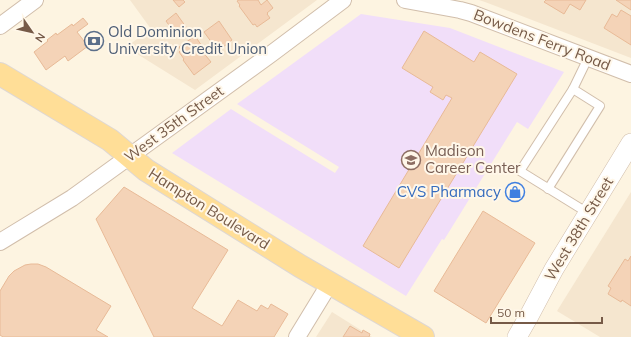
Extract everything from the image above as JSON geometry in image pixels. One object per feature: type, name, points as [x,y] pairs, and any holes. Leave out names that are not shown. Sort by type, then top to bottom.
[{"type":"main road","name":"Hampton Boulevard","points":[[0,74],[110,140],[146,170],[300,266],[423,337]]},
{"type":"street","points":[[0,26],[35,0]]},
{"type":"street","name":"West 35th Street","points":[[0,242],[72,198],[343,0]]},
{"type":"street","name":"Bowdens Ferry Road","points":[[405,0],[464,5],[478,16],[631,74]]},
{"type":"street","name":"West 38th Street","points":[[517,337],[554,269],[631,143]]},
{"type":"street","points":[[297,337],[330,283]]},
{"type":"lane","points":[[588,58],[572,89],[520,171],[588,213]]},
{"type":"lane","points":[[548,189],[600,106],[572,89]]},
{"type":"shaded area","points":[[130,0],[317,0],[195,90],[126,47],[151,29]]},
{"type":"shaded area","points":[[479,0],[631,0],[631,58],[485,2]]},
{"type":"shaded area","name":"Madison Career Center","points":[[361,14],[450,28],[564,72],[528,129],[517,122],[444,240],[442,239],[406,296],[172,153],[231,109],[335,173],[339,167],[237,104]]},
{"type":"shaded area","points":[[631,192],[631,337],[600,337],[557,311]]},
{"type":"shaded area","points":[[332,312],[372,337],[316,337]]},
{"type":"building","points":[[173,0],[183,0],[185,2],[179,7]]},
{"type":"building","points":[[258,0],[261,5],[267,0],[273,8],[267,13],[270,18],[257,27],[255,24],[253,25],[239,6],[240,5],[237,1]]},
{"type":"building","points":[[546,0],[586,0],[580,10],[570,4],[564,14],[544,2]]},
{"type":"building","points":[[616,0],[631,0],[631,10]]},
{"type":"building","points":[[621,10],[631,16],[631,45],[604,28],[612,14],[617,17]]},
{"type":"building","points":[[176,13],[186,27],[176,35],[166,21]]},
{"type":"building","points":[[83,18],[88,24],[77,32],[88,46],[68,61],[65,56],[46,70],[34,52],[56,33],[57,35],[72,24],[73,26]]},
{"type":"building","points":[[219,21],[232,40],[218,51],[204,32]]},
{"type":"building","points":[[424,31],[474,62],[480,52],[517,74],[399,268],[363,246],[452,98],[446,95],[443,100],[430,92],[433,87],[402,68]]},
{"type":"building","points":[[195,36],[204,49],[202,51],[211,62],[194,75],[183,60],[184,59],[179,52],[181,50],[179,47]]},
{"type":"building","points":[[124,187],[228,250],[192,308],[222,326],[238,300],[257,311],[261,305],[268,309],[271,304],[288,314],[274,337],[154,337],[96,219]]},
{"type":"building","points":[[483,211],[535,243],[486,323],[434,291]]},
{"type":"building","points":[[631,256],[631,306],[608,294],[611,288],[608,286],[625,259],[628,261]]},
{"type":"building","points":[[38,264],[46,267],[111,306],[96,330],[108,337],[3,337],[0,335],[0,291],[9,276],[14,271],[25,265]]},
{"type":"building","points":[[350,326],[362,333],[363,330],[370,334],[369,337],[343,337]]},
{"type":"place","name":"Old Dominion University Credit Union","points":[[94,41]]},
{"type":"place","name":"Madison Career Center","points":[[411,160]]},
{"type":"place","name":"CVS Pharmacy","points":[[515,192]]}]
